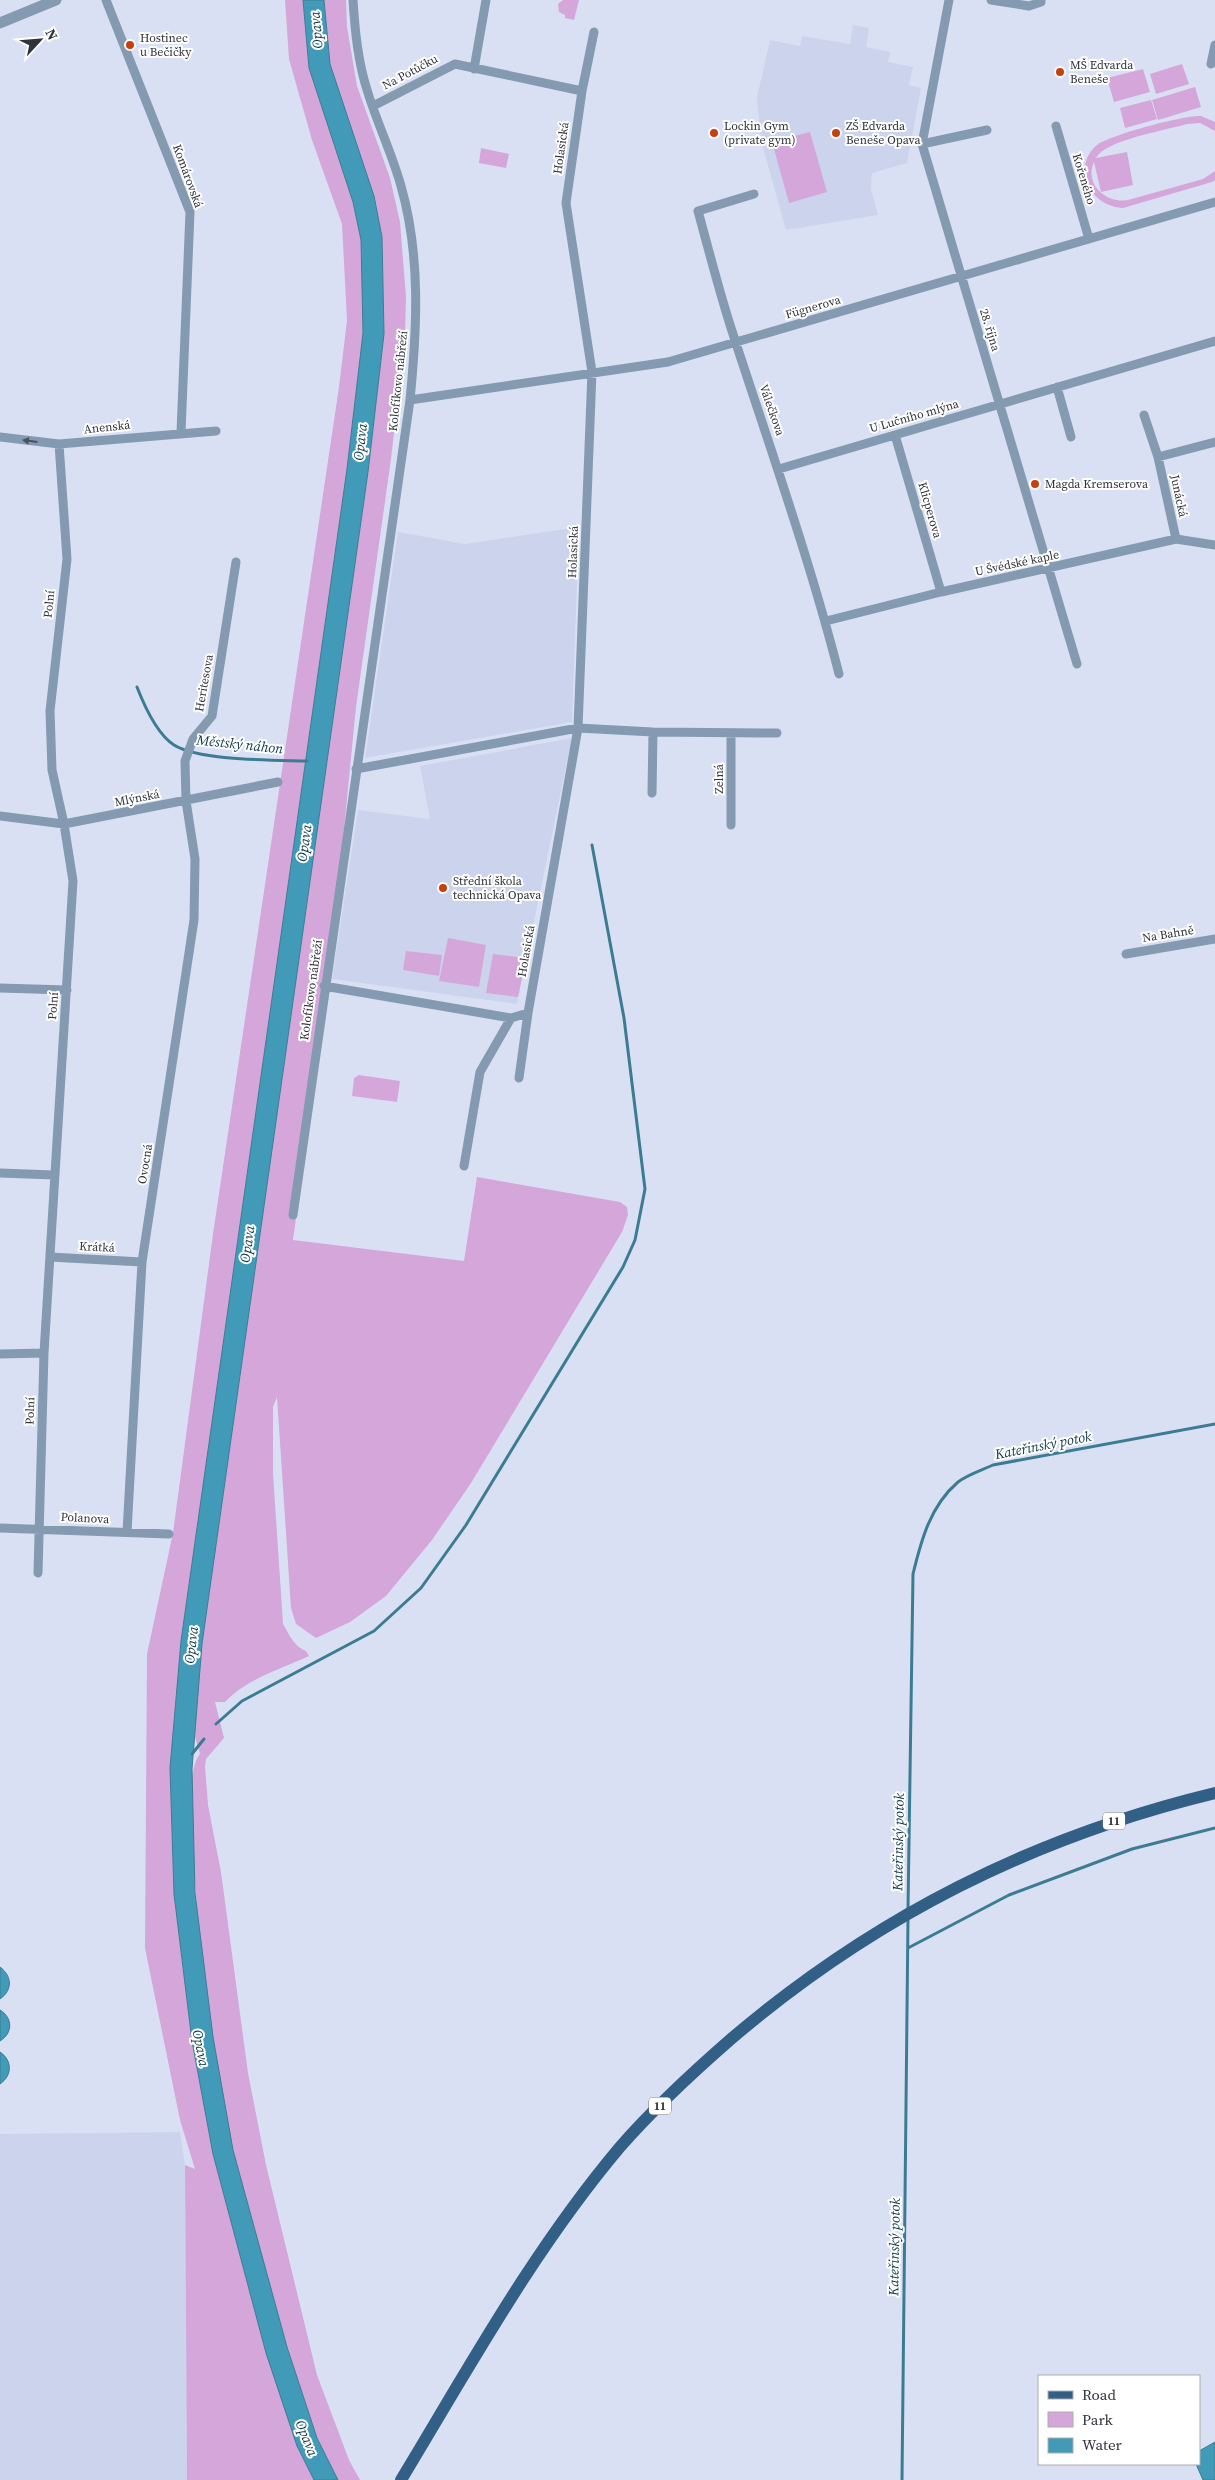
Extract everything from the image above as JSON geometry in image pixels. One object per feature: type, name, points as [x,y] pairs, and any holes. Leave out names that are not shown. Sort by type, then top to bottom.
[{"type":"main road","name":"11","points":[[401,2480],[526,2272],[621,2146],[678,2086],[768,2008],[867,1938],[937,1896],[1053,1843],[1134,1814],[1215,1793]]},
{"type":"street","points":[[0,30],[56,0]]},
{"type":"street","name":"Komárovská","points":[[106,0],[190,212],[181,432]]},
{"type":"street","name":"Kolofíkovo nábřeží","points":[[293,1215],[324,986],[410,400],[416,334],[417,293],[410,226],[402,187],[373,106],[358,49],[354,0]]},
{"type":"street","points":[[486,0],[474,69],[582,91]]},
{"type":"street","name":"28. října","points":[[949,0],[922,144],[1077,664]]},
{"type":"street","points":[[991,0],[1029,6],[1042,0]]},
{"type":"street","points":[[0,19],[35,10]]},
{"type":"street","points":[[0,23],[35,10]]},
{"type":"street","name":"Holasická","points":[[519,1078],[528,1012],[578,728],[592,372],[566,203],[582,91],[594,32]]},
{"type":"street","points":[[1211,64],[1215,45]]},
{"type":"street","name":"Na Potůčku","points":[[373,106],[450,65],[461,65],[474,69]]},
{"type":"street","name":"Kořeného","points":[[1056,126],[1089,239]]},
{"type":"street","points":[[922,144],[988,130]]},
{"type":"street","name":"Válečkova","points":[[754,194],[698,211],[736,342],[779,469],[826,621],[840,674]]},
{"type":"street","name":"Fügnerova","points":[[410,400],[668,362],[961,278],[1215,202]]},
{"type":"street","name":"U Lučního mlýna","points":[[779,469],[1215,341]]},
{"type":"street","points":[[1057,387],[1071,437]]},
{"type":"street","name":"Junácká","points":[[1144,415],[1158,458],[1176,539]]},
{"type":"street","name":"Anenská","points":[[0,437],[60,444],[181,432],[216,431]]},
{"type":"street","name":"Klicperova","points":[[895,434],[941,592]]},
{"type":"street","points":[[1158,458],[1215,442]]},
{"type":"street","name":"Polní","points":[[38,1573],[44,1354],[73,881],[64,824],[52,770],[50,711],[67,559],[60,444]]},
{"type":"street","name":"U Švédské kaple","points":[[826,621],[941,592],[1176,539],[1215,545]]},
{"type":"street","name":"Heritesova","points":[[186,801],[185,761],[193,739],[212,716],[236,562]]},
{"type":"street","points":[[356,769],[578,728],[731,734],[777,733]]},
{"type":"street","points":[[652,732],[652,793]]},
{"type":"street","name":"Zelná","points":[[731,734],[731,825]]},
{"type":"street","name":"Mlýnská","points":[[0,816],[64,824],[278,782]]},
{"type":"street","name":"Ovocná","points":[[127,1532],[142,1262],[194,920],[195,859],[186,801]]},
{"type":"street","name":"Na Bahně","points":[[1126,954],[1215,939]]},
{"type":"street","points":[[324,986],[511,1018],[528,1012]]},
{"type":"street","points":[[0,988],[67,990]]},
{"type":"street","points":[[464,1166],[480,1072],[511,1018]]},
{"type":"street","points":[[0,1173],[54,1175]]},
{"type":"street","name":"Krátká","points":[[50,1257],[142,1262]]},
{"type":"street","points":[[0,1354],[44,1354]]},
{"type":"street","name":"Polanova","points":[[0,1528],[169,1534]]},
{"type":"shaded area","name":"ZŠ Edvarda Beneše Opava","points":[[853,25],[869,28],[866,47],[890,52],[888,62],[913,67],[909,85],[921,88],[907,163],[872,173],[871,189],[878,215],[786,230],[761,141],[757,97],[770,40],[800,46],[802,36],[850,44]]},
{"type":"shaded area","points":[[579,527],[572,722],[365,758],[398,532],[465,544]]},
{"type":"shaded area","name":"Střední škola technická Opava","points":[[572,738],[517,1004],[332,979],[358,810],[430,819],[420,766]]},
{"type":"shaded area","points":[[180,2132],[185,2165],[187,2480],[0,2480],[0,2134]]},
{"type":"green space","points":[[285,0],[303,0],[309,68],[353,202],[361,240],[363,333],[347,469],[181,1641],[170,1768],[174,1894],[192,2041],[213,2154],[266,2353],[297,2446],[314,2480],[187,2480],[185,2165],[195,2169],[180,2120],[145,1948],[147,1654],[173,1533],[213,1234],[339,387],[347,320],[342,224],[312,140],[289,59]]},
{"type":"green space","points":[[324,0],[346,0],[347,27],[357,86],[390,178],[400,222],[406,297],[405,335],[391,459],[356,707],[329,982],[293,1240],[464,1261],[477,1177],[620,1202],[627,1207],[628,1215],[622,1232],[471,1483],[432,1540],[386,1596],[350,1622],[316,1638],[296,1624],[291,1608],[277,1397],[273,1407],[273,1473],[283,1624],[295,1643],[306,1651],[309,1656],[253,1681],[233,1694],[225,1702],[215,1702],[224,1738],[206,1759],[208,1805],[221,1872],[248,2073],[266,2165],[317,2375],[349,2460],[360,2480],[336,2480],[317,2437],[287,2347],[240,2181],[227,2125],[207,2006],[198,1926],[191,1798],[193,1772],[200,1754],[194,1733],[202,1644],[368,472],[384,334],[382,237],[374,196],[330,64]]},
{"type":"green space","points":[[563,0],[579,0],[574,20],[565,18],[565,15],[559,12],[558,4]]},
{"type":"green space","points":[[1182,64],[1189,84],[1156,94],[1150,74]]},
{"type":"green space","points":[[1143,69],[1150,92],[1114,102],[1107,78]]},
{"type":"green space","points":[[1195,87],[1201,107],[1158,120],[1152,100]]},
{"type":"green space","points":[[1151,100],[1157,119],[1125,128],[1120,108]]},
{"type":"green space","points":[[1201,116],[1215,122],[1215,131],[1200,123],[1187,124],[1123,141],[1111,146],[1096,158],[1127,152],[1133,185],[1101,192],[1094,162],[1092,178],[1099,191],[1105,196],[1120,200],[1128,200],[1203,179],[1215,171],[1215,180],[1123,208],[1112,206],[1094,194],[1088,185],[1085,175],[1085,164],[1089,154],[1097,145],[1116,136],[1148,126]]},
{"type":"green space","points":[[810,132],[827,192],[789,203],[772,142]]},
{"type":"green space","points":[[481,148],[509,154],[506,168],[479,163]]},
{"type":"green space","points":[[448,938],[486,945],[479,987],[439,981]]},
{"type":"green space","points":[[406,951],[442,955],[439,976],[403,970]]},
{"type":"green space","points":[[493,954],[526,958],[518,997],[486,993]]},
{"type":"green space","points":[[359,1075],[400,1081],[397,1102],[352,1096],[354,1078]]},
{"type":"water","name":"Opava","points":[[303,0],[324,0],[330,64],[374,196],[382,237],[384,334],[368,472],[202,1644],[192,1769],[195,1893],[213,2037],[233,2150],[287,2347],[317,2438],[338,2480],[314,2480],[297,2446],[266,2353],[213,2154],[192,2041],[174,1894],[170,1768],[181,1641],[347,469],[363,333],[361,240],[353,202],[309,68]]},
{"type":"water","points":[[0,1967],[9,1979],[9,1987],[0,1999]]},
{"type":"water","points":[[0,2010],[7,2017],[10,2026],[7,2034],[0,2041]]},
{"type":"water","points":[[0,2052],[9,2063],[9,2072],[0,2084]]},
{"type":"water","points":[[1215,2442],[1215,2480],[1203,2480],[1196,2465],[1200,2465],[1200,2450]]},
{"type":"waterway","name":"Městský náhon","points":[[137,687],[157,727],[174,745],[186,750],[219,757],[307,761]]},
{"type":"waterway","points":[[216,1724],[242,1701],[374,1631],[421,1588],[466,1525],[623,1267],[635,1240],[645,1189],[624,1018],[592,845]]},
{"type":"waterway","name":"Kateřinský potok","points":[[908,1909],[913,1574],[923,1537],[940,1502],[958,1482],[993,1465],[1215,1424]]},
{"type":"waterway","points":[[192,1754],[204,1739]]},
{"type":"waterway","points":[[908,1948],[1009,1895],[1132,1849],[1215,1828]]},
{"type":"waterway","name":"Kateřinský potok","points":[[902,2480],[908,1918]]},
{"type":"place","name":"Hostinec u Bečičky","points":[[130,45]]},
{"type":"place","name":"MŠ Edvarda Beneše","points":[[1060,72]]},
{"type":"place","name":"Lockin Gym (private gym)","points":[[714,133]]},
{"type":"place","name":"ZŠ Edvarda Beneše Opava","points":[[836,133]]},
{"type":"place","name":"Magda Kremserova","points":[[1035,484]]},
{"type":"place","name":"Střední škola technická Opava","points":[[443,888]]}]
